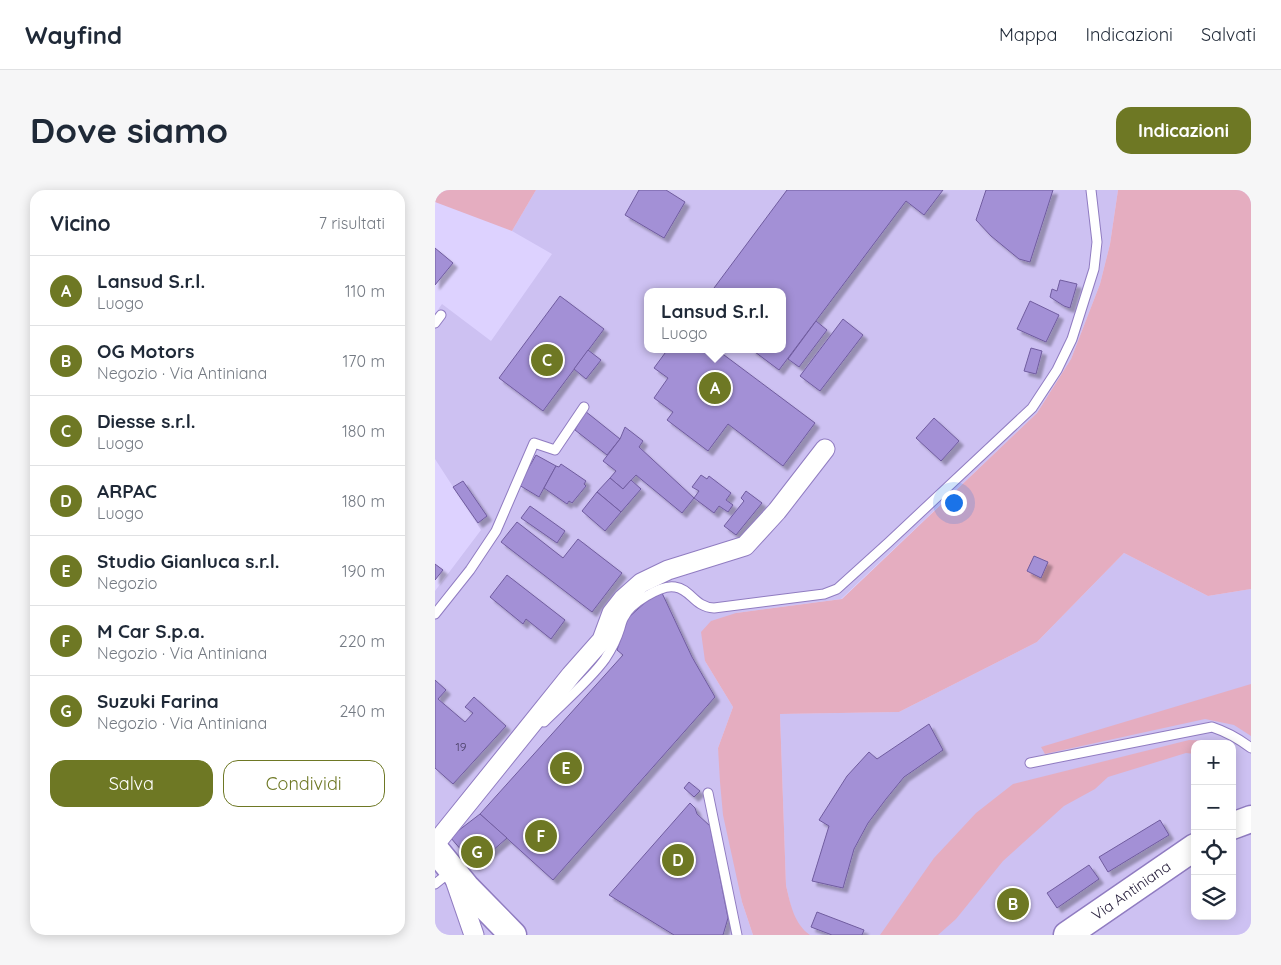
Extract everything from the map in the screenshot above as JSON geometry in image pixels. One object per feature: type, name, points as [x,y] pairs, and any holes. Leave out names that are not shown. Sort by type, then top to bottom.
[{"type":"street","points":[[435,844],[571,675],[602,640],[612,613],[623,599],[641,583],[668,570],[745,546],[777,511],[825,449]]},
{"type":"street","points":[[1236,825],[1251,819]]},
{"type":"street","points":[[435,849],[444,877],[475,935]]},
{"type":"street","name":"Via Antiniana","points":[[1067,935],[1191,850]]},
{"type":"street","points":[[444,877],[466,887],[513,935]]},
{"type":"lane","points":[[489,776],[605,659],[620,629],[624,616],[650,594],[666,587],[675,587],[682,590],[705,608],[714,608],[824,594],[837,589],[1032,408],[1057,370],[1071,339],[1093,269],[1097,242],[1091,190]]},
{"type":"lane","points":[[435,324],[441,315]]},
{"type":"lane","points":[[435,614],[496,531],[534,443],[555,450],[584,407]]},
{"type":"lane","points":[[1030,763],[1212,727],[1226,731],[1251,748]]},
{"type":"lane","points":[[708,793],[737,935]]},
{"type":"shaded area","points":[[435,190],[536,190],[512,231],[435,202]]},
{"type":"shaded area","points":[[536,190],[1118,190],[1110,244],[1100,284],[1071,359],[1037,413],[841,599],[736,613],[705,661],[733,707],[718,748],[742,902],[753,935],[435,935],[435,591],[481,530],[435,459],[435,314],[442,304],[491,341],[552,254],[512,231]]},
{"type":"shaded area","points":[[1118,190],[1251,190],[1251,589],[1208,596],[1124,553],[1037,642],[899,712],[780,714],[786,885],[796,919],[810,935],[753,935],[742,902],[723,815],[720,782],[718,748],[733,707],[705,661],[701,632],[711,621],[736,613],[842,599],[1037,413],[1071,359],[1100,284],[1110,244]]},
{"type":"shaded area","points":[[1124,553],[1208,596],[1251,589],[1251,935],[782,935],[792,912],[786,885],[780,714],[899,712],[1037,642]]},
{"type":"shaded area","points":[[1251,684],[1251,736],[1234,725],[1205,719],[1045,754],[1041,747]]},
{"type":"shaded area","points":[[1191,740],[1191,754],[1186,753],[1108,777],[1095,789],[1064,806],[1003,861],[956,919],[938,935],[880,935],[934,858],[976,813],[1013,784]]},
{"type":"building","points":[[639,190],[666,190],[685,202],[664,238],[625,215]]},
{"type":"building","points":[[787,190],[943,190],[924,215],[906,201],[779,370],[756,353],[786,353],[786,288],[714,288]]},
{"type":"building","points":[[986,190],[1053,190],[1030,262],[1019,259],[991,236],[976,220]]},
{"type":"building","points":[[435,248],[453,263],[435,285]]},
{"type":"building","points":[[1060,280],[1077,284],[1070,308],[1050,297],[1052,289],[1057,291]]},
{"type":"building","points":[[560,296],[604,329],[543,411],[499,378]]},
{"type":"building","points":[[1030,301],[1059,315],[1046,342],[1017,329]]},
{"type":"building","points":[[843,319],[863,335],[820,391],[800,376]]},
{"type":"building","points":[[816,321],[827,330],[799,367],[788,359]]},
{"type":"building","points":[[1031,348],[1042,351],[1036,374],[1024,371]]},
{"type":"building","points":[[588,350],[601,360],[586,379],[574,369]]},
{"type":"building","points":[[665,353],[721,353],[815,423],[783,466],[728,424],[708,451],[667,420],[673,412],[654,398],[668,378],[654,368]]},
{"type":"building","points":[[585,411],[620,439],[607,455],[575,430]]},
{"type":"building","points":[[934,418],[959,441],[941,461],[916,438]]},
{"type":"building","points":[[625,427],[643,441],[639,447],[694,498],[682,513],[636,475],[623,489],[610,478],[616,471],[603,461],[620,439]]},
{"type":"building","points":[[536,455],[556,466],[539,497],[519,485]]},
{"type":"building","points":[[561,464],[586,481],[584,484],[586,486],[572,503],[569,501],[567,504],[544,488],[556,466],[559,467]]},
{"type":"building","points":[[701,475],[707,479],[709,476],[731,493],[726,500],[733,505],[728,512],[719,506],[714,513],[694,498],[699,491],[692,487]]},
{"type":"building","points":[[610,478],[623,489],[631,480],[641,489],[621,512],[597,492]]},
{"type":"building","points":[[463,481],[487,516],[478,523],[453,487]]},
{"type":"building","points":[[746,491],[762,503],[736,535],[724,526],[744,501],[741,498]]},
{"type":"building","points":[[597,492],[621,512],[605,531],[582,511]]},
{"type":"building","points":[[530,506],[565,531],[557,543],[521,518]]},
{"type":"building","points":[[517,522],[563,558],[578,539],[622,573],[592,612],[501,542]]},
{"type":"building","points":[[1034,556],[1048,562],[1041,578],[1027,571]]},
{"type":"building","points":[[435,564],[443,570],[435,580]]},
{"type":"building","points":[[507,575],[565,620],[551,639],[526,619],[523,624],[490,597]]},
{"type":"building","points":[[662,593],[692,657],[715,697],[553,880],[480,814],[623,655],[617,650],[628,618],[648,600]]},
{"type":"building","points":[[435,680],[446,690],[438,699],[465,722],[473,713],[465,707],[474,697],[506,726],[453,784],[435,768]]},
{"type":"building","points":[[929,724],[943,750],[904,777],[868,823],[854,849],[843,888],[812,881],[829,826],[819,820],[847,776],[869,752],[877,759]]},
{"type":"building","points":[[689,782],[700,791],[694,797],[684,788]]},
{"type":"building","points":[[690,803],[695,808],[697,814],[710,826],[728,918],[723,935],[674,935],[609,895]]},
{"type":"building","points":[[480,814],[507,838],[475,866],[450,837]]},
{"type":"building","points":[[1160,820],[1169,835],[1108,872],[1099,857]]},
{"type":"building","points":[[1089,865],[1099,879],[1057,908],[1047,893]]},
{"type":"building","points":[[817,912],[864,930],[862,935],[832,935],[811,927]]},
{"type":"place","name":"Diesse s.r.l.","points":[[547,360]]},
{"type":"place","name":"Lansud S.r.l.","points":[[715,388]]},
{"type":"place","name":"Studio Gianluca s.r.l.","points":[[566,768]]},
{"type":"place","name":"M Car S.p.a.","points":[[541,836]]},
{"type":"place","name":"Suzuki Farina","points":[[477,852]]},
{"type":"place","name":"ARPAC","points":[[678,860]]},
{"type":"place","name":"OG Motors","points":[[1013,904]]}]
